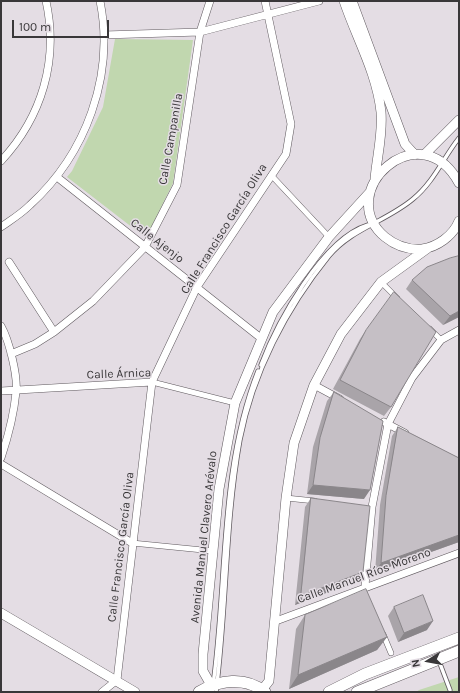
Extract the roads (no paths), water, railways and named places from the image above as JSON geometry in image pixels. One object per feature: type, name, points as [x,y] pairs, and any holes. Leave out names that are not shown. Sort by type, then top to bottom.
[{"type":"main road","points":[[344,1],[378,96],[381,125],[375,179],[370,192],[371,213],[374,223],[382,234],[397,245],[415,249],[428,248]]},
{"type":"main road","points":[[352,1],[362,32],[392,104],[405,144],[419,155],[443,163],[454,174],[459,183]]},
{"type":"main road","points":[[375,179],[383,169],[392,162],[403,157],[419,155],[459,120]]},
{"type":"main road","name":"Avenida Manuel Clavero Arévalo","points":[[214,687],[203,671],[219,489],[236,403],[273,312],[329,237],[370,192]]},
{"type":"main road","points":[[199,692],[228,681],[246,682],[264,691],[269,682],[276,621],[286,498],[294,443],[314,385],[341,334],[381,282],[428,248],[440,243],[450,235],[459,223]]},
{"type":"main road","points":[[1,613],[135,692]]},
{"type":"main road","points":[[329,692],[365,674],[459,638]]},
{"type":"main road","points":[[357,692],[459,651]]},
{"type":"street","points":[[1,161],[25,132],[34,114],[47,79],[51,34],[46,1]]},
{"type":"street","points":[[1,228],[30,206],[57,177],[79,143],[90,116],[100,79],[104,35],[100,1]]},
{"type":"street","name":"Calle Campanilla","points":[[11,354],[35,344],[54,332],[93,301],[145,247],[177,185],[200,32],[210,1]]},
{"type":"street","name":"Calle Francisco García Oliva","points":[[117,680],[152,382],[198,287],[271,174],[286,154],[291,124],[265,1]]},
{"type":"street","points":[[104,35],[200,32],[319,1]]},
{"type":"street","points":[[271,174],[329,237]]},
{"type":"street","name":"Calle Ajenjo","points":[[57,177],[262,339]]},
{"type":"street","points":[[9,262],[54,332]]},
{"type":"street","points":[[381,282],[401,302]]},
{"type":"street","points":[[424,324],[441,340]]},
{"type":"street","points":[[1,326],[11,354],[16,390],[1,458]]},
{"type":"street","points":[[368,594],[365,586],[368,506],[388,424],[412,378],[441,340],[459,330]]},
{"type":"street","name":"Calle Árnica","points":[[1,391],[152,382],[236,403]]},
{"type":"street","points":[[314,385],[346,402]]},
{"type":"street","points":[[374,417],[409,435]]},
{"type":"street","points":[[1,464],[132,543],[213,551]]},
{"type":"street","points":[[286,498],[321,502]]},
{"type":"street","name":"Calle Manuel Ríos Moreno","points":[[276,621],[365,586],[459,553]]},
{"type":"street","points":[[382,631],[391,653]]},
{"type":"street","points":[[102,692],[117,680]]},
{"type":"lane","points":[[214,687],[240,439],[262,368],[284,321],[309,282],[330,255],[349,238],[399,210],[414,199],[436,174],[459,138]]},
{"type":"lane","points":[[438,659],[450,690]]}]
